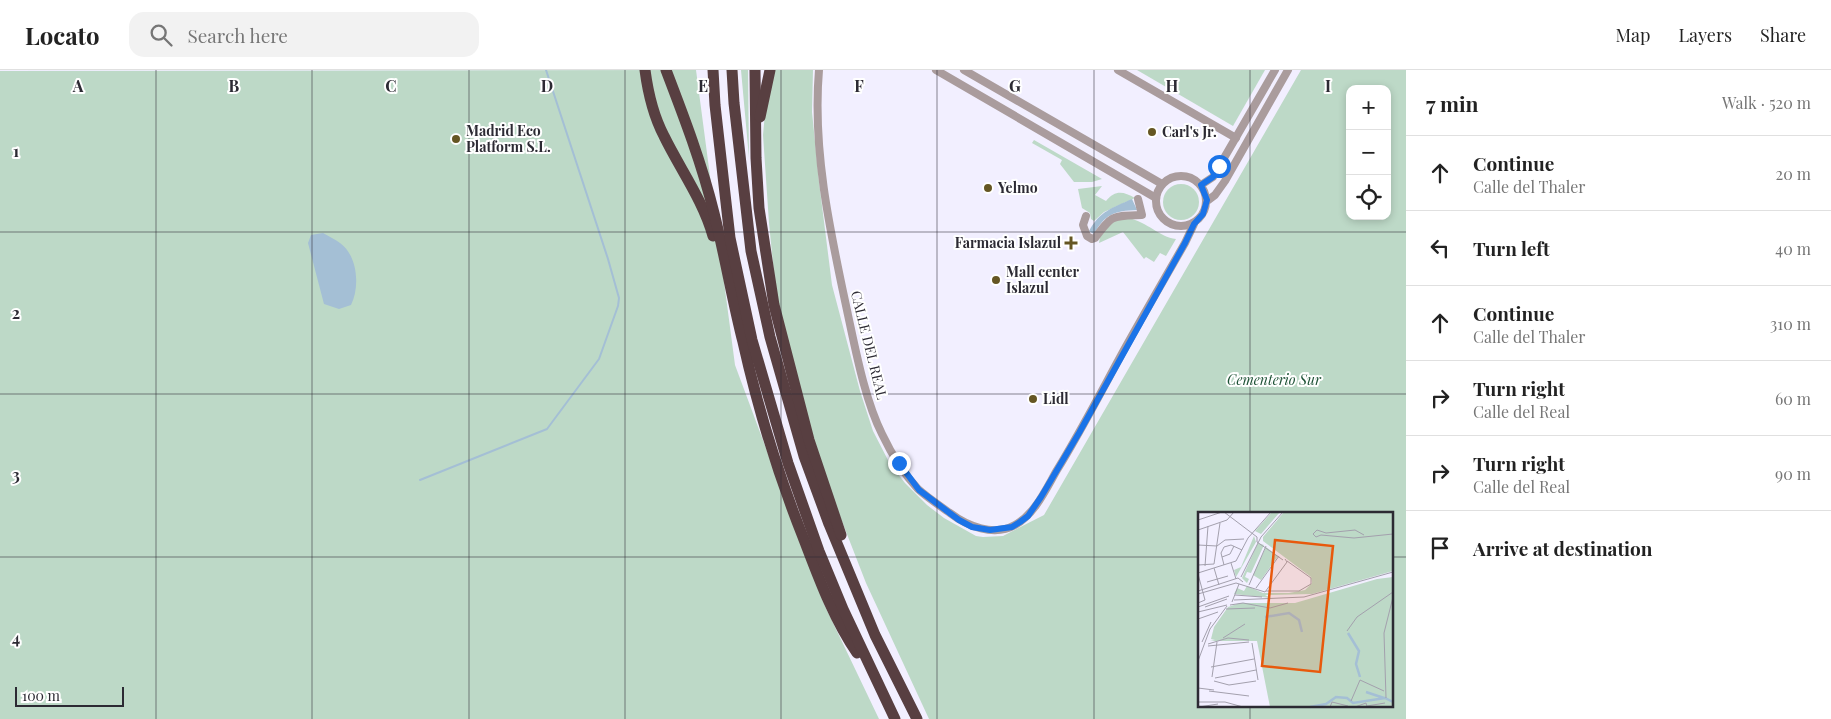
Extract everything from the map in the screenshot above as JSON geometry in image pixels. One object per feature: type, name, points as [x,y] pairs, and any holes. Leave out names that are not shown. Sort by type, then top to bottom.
[{"type":"highway","points":[[645,70],[648,95],[654,114],[695,192],[710,227],[745,368],[763,423]]},
{"type":"highway","points":[[666,70],[692,142],[714,212],[763,423],[785,492],[845,636],[875,679]]},
{"type":"highway","points":[[713,70],[715,105],[730,238],[752,340],[788,463],[819,551],[843,609],[895,719]]},
{"type":"highway","points":[[732,70],[751,251],[770,337],[804,456],[829,524],[875,635],[917,719]]},
{"type":"highway","points":[[755,70],[756,158],[759,208],[774,305],[809,440],[847,550],[882,632],[897,676]]},
{"type":"highway","points":[[763,233],[759,128],[762,102],[770,70]]},
{"type":"street","name":"CALLE DEL REAL","points":[[819,70],[817,118],[831,233],[853,340],[868,399],[881,432],[899,463],[919,490],[959,520],[972,527],[990,530],[1012,527],[1028,516],[1079,433],[1194,224]]},
{"type":"street","points":[[936,70],[1156,198]]},
{"type":"street","points":[[964,70],[1162,184]]},
{"type":"street","points":[[1118,70],[1236,138]]},
{"type":"street","points":[[1201,185],[1213,177],[1275,70]]},
{"type":"street","points":[[1207,200],[1215,195],[1225,181],[1288,70]]},
{"type":"street","points":[[1184,176],[1195,180],[1201,185],[1207,200],[1203,214],[1194,224],[1183,227],[1172,225],[1162,219],[1156,209],[1156,198],[1162,184],[1172,177],[1184,176]]},
{"type":"street","points":[[1086,216],[1083,226],[1086,236],[1092,239],[1095,238],[1108,220],[1117,216],[1142,215],[1138,199]]},
{"type":"green space","points":[[696,70],[735,365],[824,604],[879,719],[0,719],[0,71]]},
{"type":"green space","points":[[741,70],[748,70],[749,158]]},
{"type":"green space","name":"Cementerio Sur","points":[[775,70],[813,70],[812,112],[832,285],[860,391],[873,431],[890,464],[905,483],[927,505],[944,518],[976,536],[1003,536],[1044,515],[1301,70],[1406,70],[1406,719],[929,719],[866,583],[829,488],[813,438],[777,304],[763,135],[765,113]]},
{"type":"green space","points":[[1137,70],[1265,70],[1233,126]]},
{"type":"green space","points":[[1034,140],[1102,179],[1092,182],[1074,182],[1060,164],[1062,160],[1032,143]]},
{"type":"green space","points":[[1181,184],[1194,189],[1199,202],[1194,215],[1181,220],[1168,215],[1163,202],[1168,189]]},
{"type":"green space","points":[[1102,186],[1095,195],[1106,201],[1116,193],[1127,194],[1135,198],[1104,212],[1094,221],[1091,219],[1090,213],[1082,208],[1078,189]]},
{"type":"green space","points":[[1128,218],[1176,239],[1166,256],[1160,253],[1154,262],[1146,257],[1144,259],[1123,232],[1099,243],[1100,237],[1110,222]]},
{"type":"water","points":[[1132,199],[1137,210],[1122,211],[1111,215],[1102,222],[1094,234],[1089,231],[1102,214]]},
{"type":"water","points":[[323,233],[346,249],[351,256],[356,272],[356,290],[351,305],[339,309],[324,304],[308,243],[311,235]]},
{"type":"waterway","points":[[420,480],[547,429],[599,359],[618,306],[619,298],[608,259],[546,70]]},
{"type":"place","name":"Carl's Jr.","points":[[1152,132]]},
{"type":"place","name":"Madrid Eco Platform S.L.","points":[[456,139]]},
{"type":"place","name":"Yelmo","points":[[988,188]]},
{"type":"place","name":"Farmacia Islazul","points":[[1071,243]]},
{"type":"place","name":"Mall center Islazul","points":[[996,280]]},
{"type":"place","name":"Lidl","points":[[1033,399]]},
{"type":"route","points":[[899,463],[919,490],[959,520],[972,527],[990,530],[1007,528],[1012,527],[1028,516],[1079,433],[1194,224],[1203,214],[1207,200],[1201,185],[1213,177],[1219,166]]}]
